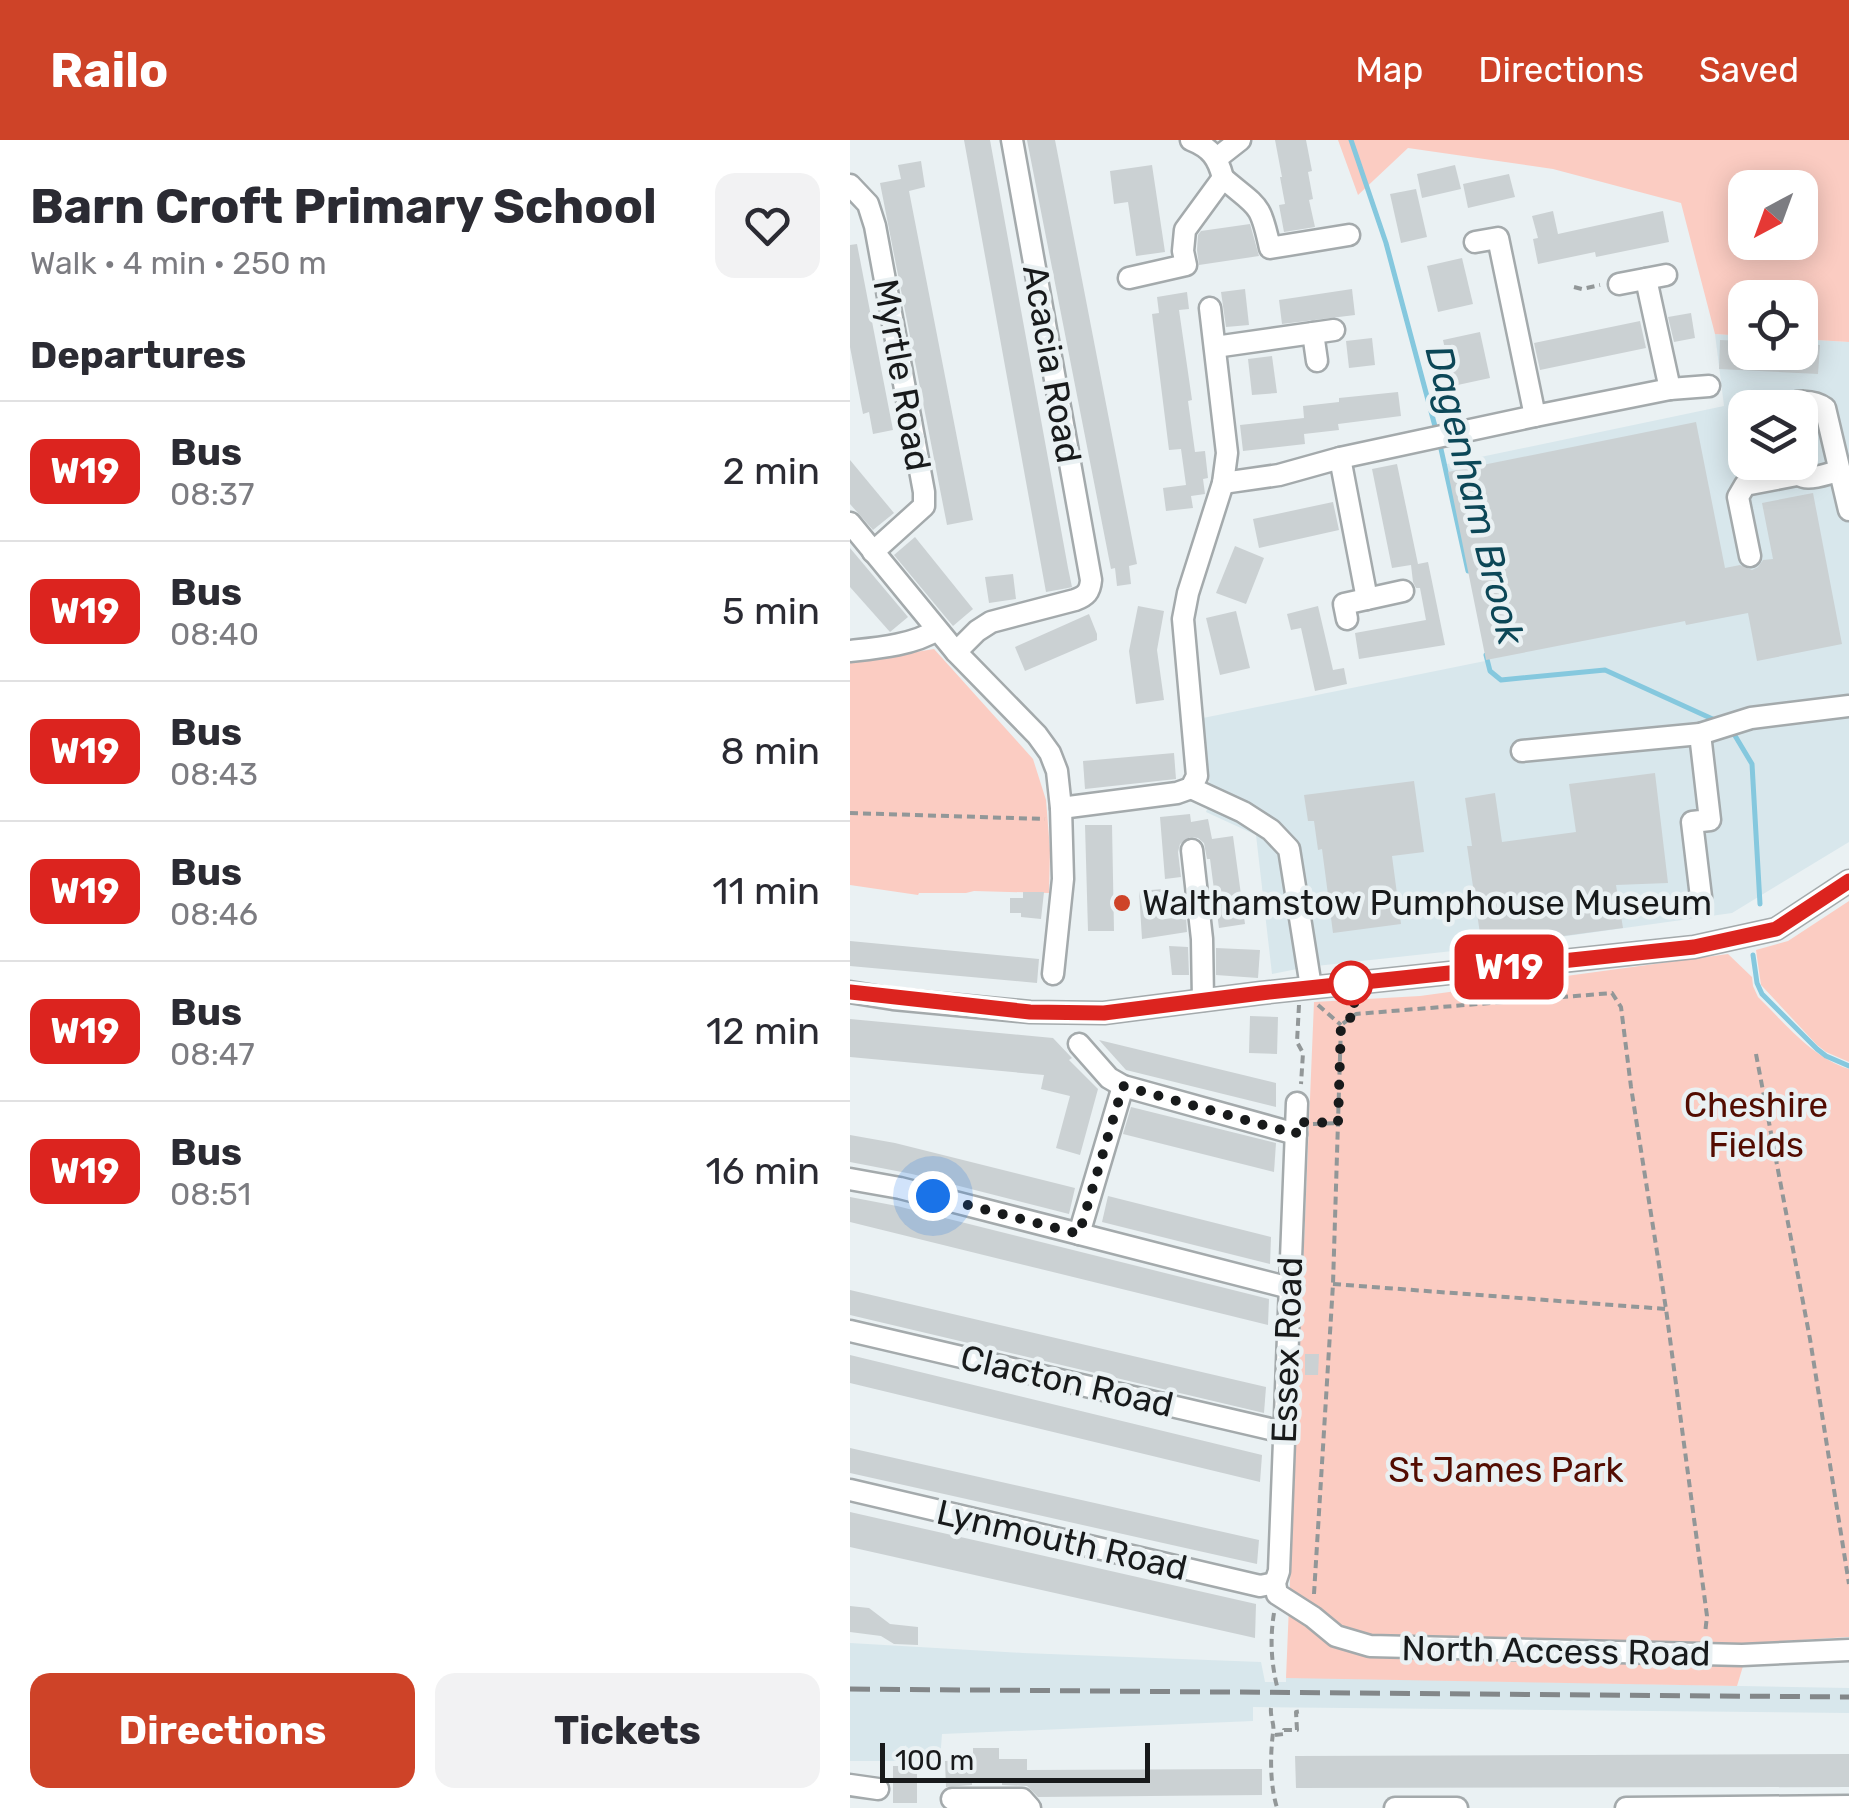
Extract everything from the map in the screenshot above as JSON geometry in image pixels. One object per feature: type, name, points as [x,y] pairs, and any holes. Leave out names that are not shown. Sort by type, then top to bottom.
[{"type":"street","name":"Acacia Road","points":[[956,652],[991,622],[1086,596],[1091,580],[1012,140]]},
{"type":"street","points":[[1191,140],[1210,150],[1220,168],[1254,202],[1263,216],[1270,248],[1349,235]]},
{"type":"street","points":[[1129,278],[1186,264],[1185,230],[1240,140]]},
{"type":"street","name":"Myrtle Road","points":[[850,185],[868,204],[875,226],[924,492],[924,506],[873,552]]},
{"type":"street","points":[[1474,242],[1498,238],[1536,416]]},
{"type":"street","points":[[1620,284],[1656,276],[1670,389]]},
{"type":"street","points":[[1062,811],[1177,793],[1191,788],[1197,776],[1184,618],[1188,593],[1224,482],[1226,454],[1210,308]]},
{"type":"street","points":[[1215,347],[1323,332],[1317,361]]},
{"type":"street","points":[[1224,482],[1279,475],[1340,458],[1670,389],[1710,386]]},
{"type":"street","points":[[1818,403],[1825,408],[1849,510]]},
{"type":"street","points":[[1340,458],[1367,599]]},
{"type":"street","points":[[1818,476],[1839,471]]},
{"type":"street","points":[[1750,556],[1738,497],[1745,486],[1762,480]]},
{"type":"street","points":[[850,523],[956,652],[1050,753],[1057,771],[1062,811],[1063,879],[1053,974]]},
{"type":"street","points":[[1347,619],[1344,604],[1404,591]]},
{"type":"street","points":[[850,651],[910,642],[937,630]]},
{"type":"street","points":[[1522,752],[1700,734],[1770,714],[1849,706]]},
{"type":"street","points":[[1700,734],[1710,820],[1692,822],[1701,897]]},
{"type":"street","points":[[1191,788],[1243,812],[1271,830],[1289,848],[1312,994]]},
{"type":"street","points":[[1192,850],[1202,939],[1203,1000]]},
{"type":"street","points":[[850,992],[1011,1010],[1104,1013],[1203,1000],[1312,994],[1470,970],[1694,947],[1751,936],[1776,929],[1849,880]]},
{"type":"street","points":[[1079,1044],[1108,1078],[1123,1086],[1297,1120]]},
{"type":"street","points":[[1079,1234],[1123,1086]]},
{"type":"street","name":"Essex Road","points":[[1276,1589],[1280,1571],[1297,1120]]},
{"type":"street","points":[[850,1179],[900,1188],[1290,1288]]},
{"type":"street","name":"Clacton Road","points":[[850,1331],[1284,1432]]},
{"type":"street","name":"Lynmouth Road","points":[[850,1490],[1276,1589]]},
{"type":"street","name":"North Access Road","points":[[1276,1589],[1336,1636],[1370,1646],[1742,1655],[1849,1650]]},
{"type":"street","points":[[850,1785],[878,1790]]},
{"type":"street","points":[[952,1799],[1022,1799],[1030,1808]]},
{"type":"street","points":[[1626,1808],[1849,1806]]},
{"type":"street","points":[[1395,1808],[1457,1808]]},
{"type":"path","points":[[1574,286],[1582,290],[1612,282],[1620,284]]},
{"type":"path","points":[[850,813],[1048,819],[1062,811]]},
{"type":"path","points":[[1341,1024],[1356,1014],[1612,993],[1621,1007],[1666,1309],[1706,1616],[1707,1654]]},
{"type":"path","points":[[1312,994],[1341,1024],[1333,1284],[1313,1617]]},
{"type":"path","points":[[1298,1014],[1297,1042],[1303,1053],[1297,1120],[1338,1123]]},
{"type":"path","points":[[1756,1054],[1810,1339],[1849,1584]]},
{"type":"path","points":[[1333,1284],[1666,1309]]},
{"type":"path","points":[[1276,1589],[1270,1634],[1277,1686]]},
{"type":"path","points":[[1271,1708],[1277,1808]]},
{"type":"path","points":[[1273,1735],[1297,1730],[1296,1712],[1302,1711]]},
{"type":"shaded area","points":[[1715,334],[1728,335],[1728,370],[1818,370],[1818,340],[1849,342],[1849,842],[1732,913],[1272,974],[1256,835],[1206,812],[1211,799],[1203,718],[1490,660],[1447,464],[1724,406]]},
{"type":"shaded area","points":[[850,1643],[1261,1662],[1265,1682],[1326,1678],[1849,1688],[1849,1713],[1253,1707],[1253,1721],[942,1734],[940,1761],[850,1761]]},
{"type":"green space","points":[[1338,140],[1849,140],[1849,342],[1818,340],[1818,280],[1728,280],[1728,335],[1715,334],[1681,203],[1553,169],[1408,148],[1358,195]]},
{"type":"green space","points":[[934,649],[1033,759],[1046,800],[1049,893],[974,891],[918,895],[850,885],[850,663]]},
{"type":"green space","points":[[1849,901],[1849,1062],[1817,1045],[1761,985],[1756,950],[1788,941]]},
{"type":"green space","name":"St James Park","points":[[1728,954],[1752,977],[1758,997],[1799,1038],[1835,1064],[1849,1069],[1849,1637],[1750,1643],[1737,1686],[1286,1678],[1314,1002],[1420,996]]},
{"type":"building","points":[[964,140],[990,140],[1072,587],[1068,588],[1046,592]]},
{"type":"building","points":[[1027,140],[1055,140],[1137,564],[1129,566],[1131,584],[1117,586],[1115,568],[1111,569]]},
{"type":"building","points":[[1275,140],[1306,140],[1312,171],[1308,172],[1313,199],[1309,200],[1315,227],[1284,232],[1279,205],[1285,204]]},
{"type":"building","points":[[921,161],[925,187],[909,191],[973,520],[947,525],[880,183],[901,179],[898,165]]},
{"type":"building","points":[[1152,165],[1165,252],[1136,256],[1128,202],[1114,204],[1110,171]]},
{"type":"building","points":[[1455,165],[1461,189],[1422,198],[1417,174]]},
{"type":"building","points":[[1509,174],[1515,197],[1468,208],[1463,184]]},
{"type":"building","points":[[1416,189],[1427,237],[1401,243],[1390,194]]},
{"type":"building","points":[[1553,211],[1558,234],[1663,211],[1669,242],[1538,264],[1533,239],[1538,238],[1532,216]]},
{"type":"building","points":[[1250,224],[1259,256],[1199,265],[1201,231]]},
{"type":"building","points":[[857,244],[893,430],[873,434],[869,412],[863,414],[850,347],[850,245]]},
{"type":"building","points":[[1462,258],[1473,304],[1438,312],[1427,266]]},
{"type":"building","points":[[1245,289],[1249,325],[1226,327],[1221,292]]},
{"type":"building","points":[[1352,289],[1355,315],[1282,324],[1279,300]]},
{"type":"building","points":[[1187,292],[1189,309],[1179,310],[1192,400],[1188,401],[1195,452],[1205,451],[1208,478],[1203,479],[1205,494],[1191,496],[1193,508],[1166,511],[1163,488],[1186,485],[1181,449],[1169,450],[1152,314],[1159,313],[1157,297]]},
{"type":"building","points":[[1691,313],[1695,338],[1674,342],[1668,317]]},
{"type":"building","points":[[1640,321],[1646,348],[1540,370],[1534,343]]},
{"type":"building","points":[[1480,332],[1490,378],[1453,386],[1443,340]]},
{"type":"building","points":[[1372,338],[1375,365],[1349,368],[1346,341]]},
{"type":"building","points":[[1720,340],[1728,340],[1728,369],[1719,369]]},
{"type":"building","points":[[1820,345],[1818,374],[1739,370],[1818,370]]},
{"type":"building","points":[[1272,356],[1277,393],[1252,395],[1248,359]]},
{"type":"building","points":[[1398,392],[1401,416],[1338,424],[1339,430],[1304,434],[1305,444],[1243,451],[1240,425],[1304,418],[1303,406]]},
{"type":"building","points":[[1696,422],[1725,568],[1740,565],[1752,570],[1763,560],[1773,559],[1762,503],[1813,493],[1842,644],[1757,661],[1748,613],[1686,625],[1685,621],[1486,660],[1448,472]]},
{"type":"building","points":[[850,460],[894,513],[873,530],[850,504]]},
{"type":"building","points":[[1397,464],[1418,564],[1428,562],[1445,645],[1359,659],[1355,633],[1426,620],[1411,565],[1392,568],[1372,469]]},
{"type":"building","points":[[1333,502],[1339,530],[1259,548],[1253,519]]},
{"type":"building","points":[[915,537],[973,609],[953,626],[894,555]]},
{"type":"building","points":[[1235,546],[1264,558],[1246,604],[1216,593]]},
{"type":"building","points":[[850,548],[908,617],[890,632],[850,587]]},
{"type":"building","points":[[1013,574],[1016,599],[989,603],[985,577]]},
{"type":"building","points":[[1138,606],[1164,611],[1157,650],[1164,700],[1136,704],[1129,651]]},
{"type":"building","points":[[1318,606],[1333,670],[1344,668],[1347,684],[1315,691],[1301,628],[1291,630],[1287,614]]},
{"type":"building","points":[[1236,611],[1250,668],[1220,675],[1206,618]]},
{"type":"building","points":[[1089,614],[1097,640],[1025,671],[1015,647]]},
{"type":"building","points":[[1174,753],[1176,779],[1085,789],[1083,761]]},
{"type":"building","points":[[1655,773],[1668,883],[1616,885],[1623,928],[1482,947],[1467,846],[1472,846],[1465,798],[1495,793],[1502,842],[1576,832],[1569,784]]},
{"type":"building","points":[[1414,781],[1424,852],[1392,856],[1401,924],[1333,933],[1322,849],[1318,850],[1314,821],[1308,821],[1304,795]]},
{"type":"building","points":[[1190,814],[1191,822],[1208,819],[1212,839],[1233,836],[1245,924],[1219,928],[1210,859],[1198,838],[1190,837],[1180,844],[1181,877],[1165,879],[1160,817]]},
{"type":"building","points":[[1085,825],[1112,825],[1114,931],[1088,931]]},
{"type":"building","points":[[1163,889],[1165,919],[1186,916],[1187,932],[1142,939],[1139,891]]},
{"type":"building","points":[[1023,892],[1044,892],[1041,919],[1010,913],[1010,898],[1023,898]]},
{"type":"building","points":[[850,941],[1039,959],[1037,983],[850,966]]},
{"type":"building","points":[[1169,946],[1188,947],[1189,975],[1172,975]]},
{"type":"building","points":[[1216,948],[1260,950],[1258,978],[1216,975]]},
{"type":"building","points":[[1250,1016],[1278,1017],[1277,1054],[1249,1053]]},
{"type":"building","points":[[850,1019],[1053,1038],[1098,1089],[1080,1155],[1056,1148],[1070,1096],[1041,1089],[1044,1075],[850,1057]]},
{"type":"building","points":[[1099,1040],[1276,1083],[1276,1107],[1126,1070]]},
{"type":"building","points":[[1131,1107],[1276,1143],[1274,1172],[1123,1134]]},
{"type":"building","points":[[850,1135],[1075,1188],[1069,1214],[850,1162]]},
{"type":"building","points":[[1108,1196],[1271,1237],[1270,1264],[1102,1222]]},
{"type":"building","points":[[850,1197],[1269,1299],[1268,1325],[850,1222]]},
{"type":"building","points":[[850,1290],[1266,1387],[1264,1413],[850,1315]]},
{"type":"building","points":[[1305,1354],[1319,1354],[1318,1375],[1305,1375]]},
{"type":"building","points":[[850,1355],[1262,1455],[1260,1482],[850,1383]]},
{"type":"building","points":[[850,1448],[1259,1540],[1257,1564],[850,1473]]},
{"type":"building","points":[[850,1512],[1256,1604],[1255,1638],[850,1547]]},
{"type":"building","points":[[850,1606],[869,1608],[890,1624],[918,1627],[918,1645],[894,1644],[881,1636],[850,1632]]},
{"type":"building","points":[[973,1748],[999,1748],[999,1759],[1027,1759],[1027,1770],[1262,1769],[1262,1795],[1038,1797],[1027,1786],[1002,1785],[1002,1778],[972,1778],[972,1785],[946,1787],[945,1761],[973,1760]]},
{"type":"building","points":[[1849,1754],[1849,1787],[1296,1788],[1295,1756]]},
{"type":"building","points":[[893,1766],[917,1766],[917,1803],[893,1803]]},
{"type":"waterway","name":"Dagenham Brook","points":[[1351,140],[1386,243],[1436,430]]},
{"type":"waterway","name":"Dagenham Brook","points":[[1439,440],[1468,571]]},
{"type":"waterway","name":"Dagenham Brook","points":[[1486,655],[1490,671],[1501,680],[1605,670],[1717,721]]},
{"type":"waterway","name":"Dagenham Brook","points":[[1731,729],[1752,764],[1760,904]]},
{"type":"waterway","name":"Dagenham Brook","points":[[1753,955],[1762,994],[1817,1049],[1849,1066]]},
{"type":"railway","points":[[850,1689],[1849,1697]]},
{"type":"bus line","name":"W19","points":[[850,992],[1030,1012],[1104,1013],[1694,947],[1776,929],[1849,881]]},
{"type":"place","name":"Walthamstow Pumphouse Museum","points":[[1122,903]]},
{"type":"route","points":[[933,1196],[1079,1234],[1123,1086],[1296,1134],[1297,1122],[1338,1123],[1341,1024],[1356,1014],[1351,983]]},
{"type":"park label","name":"Cheshire Fields","points":[[1756,1125]]}]
